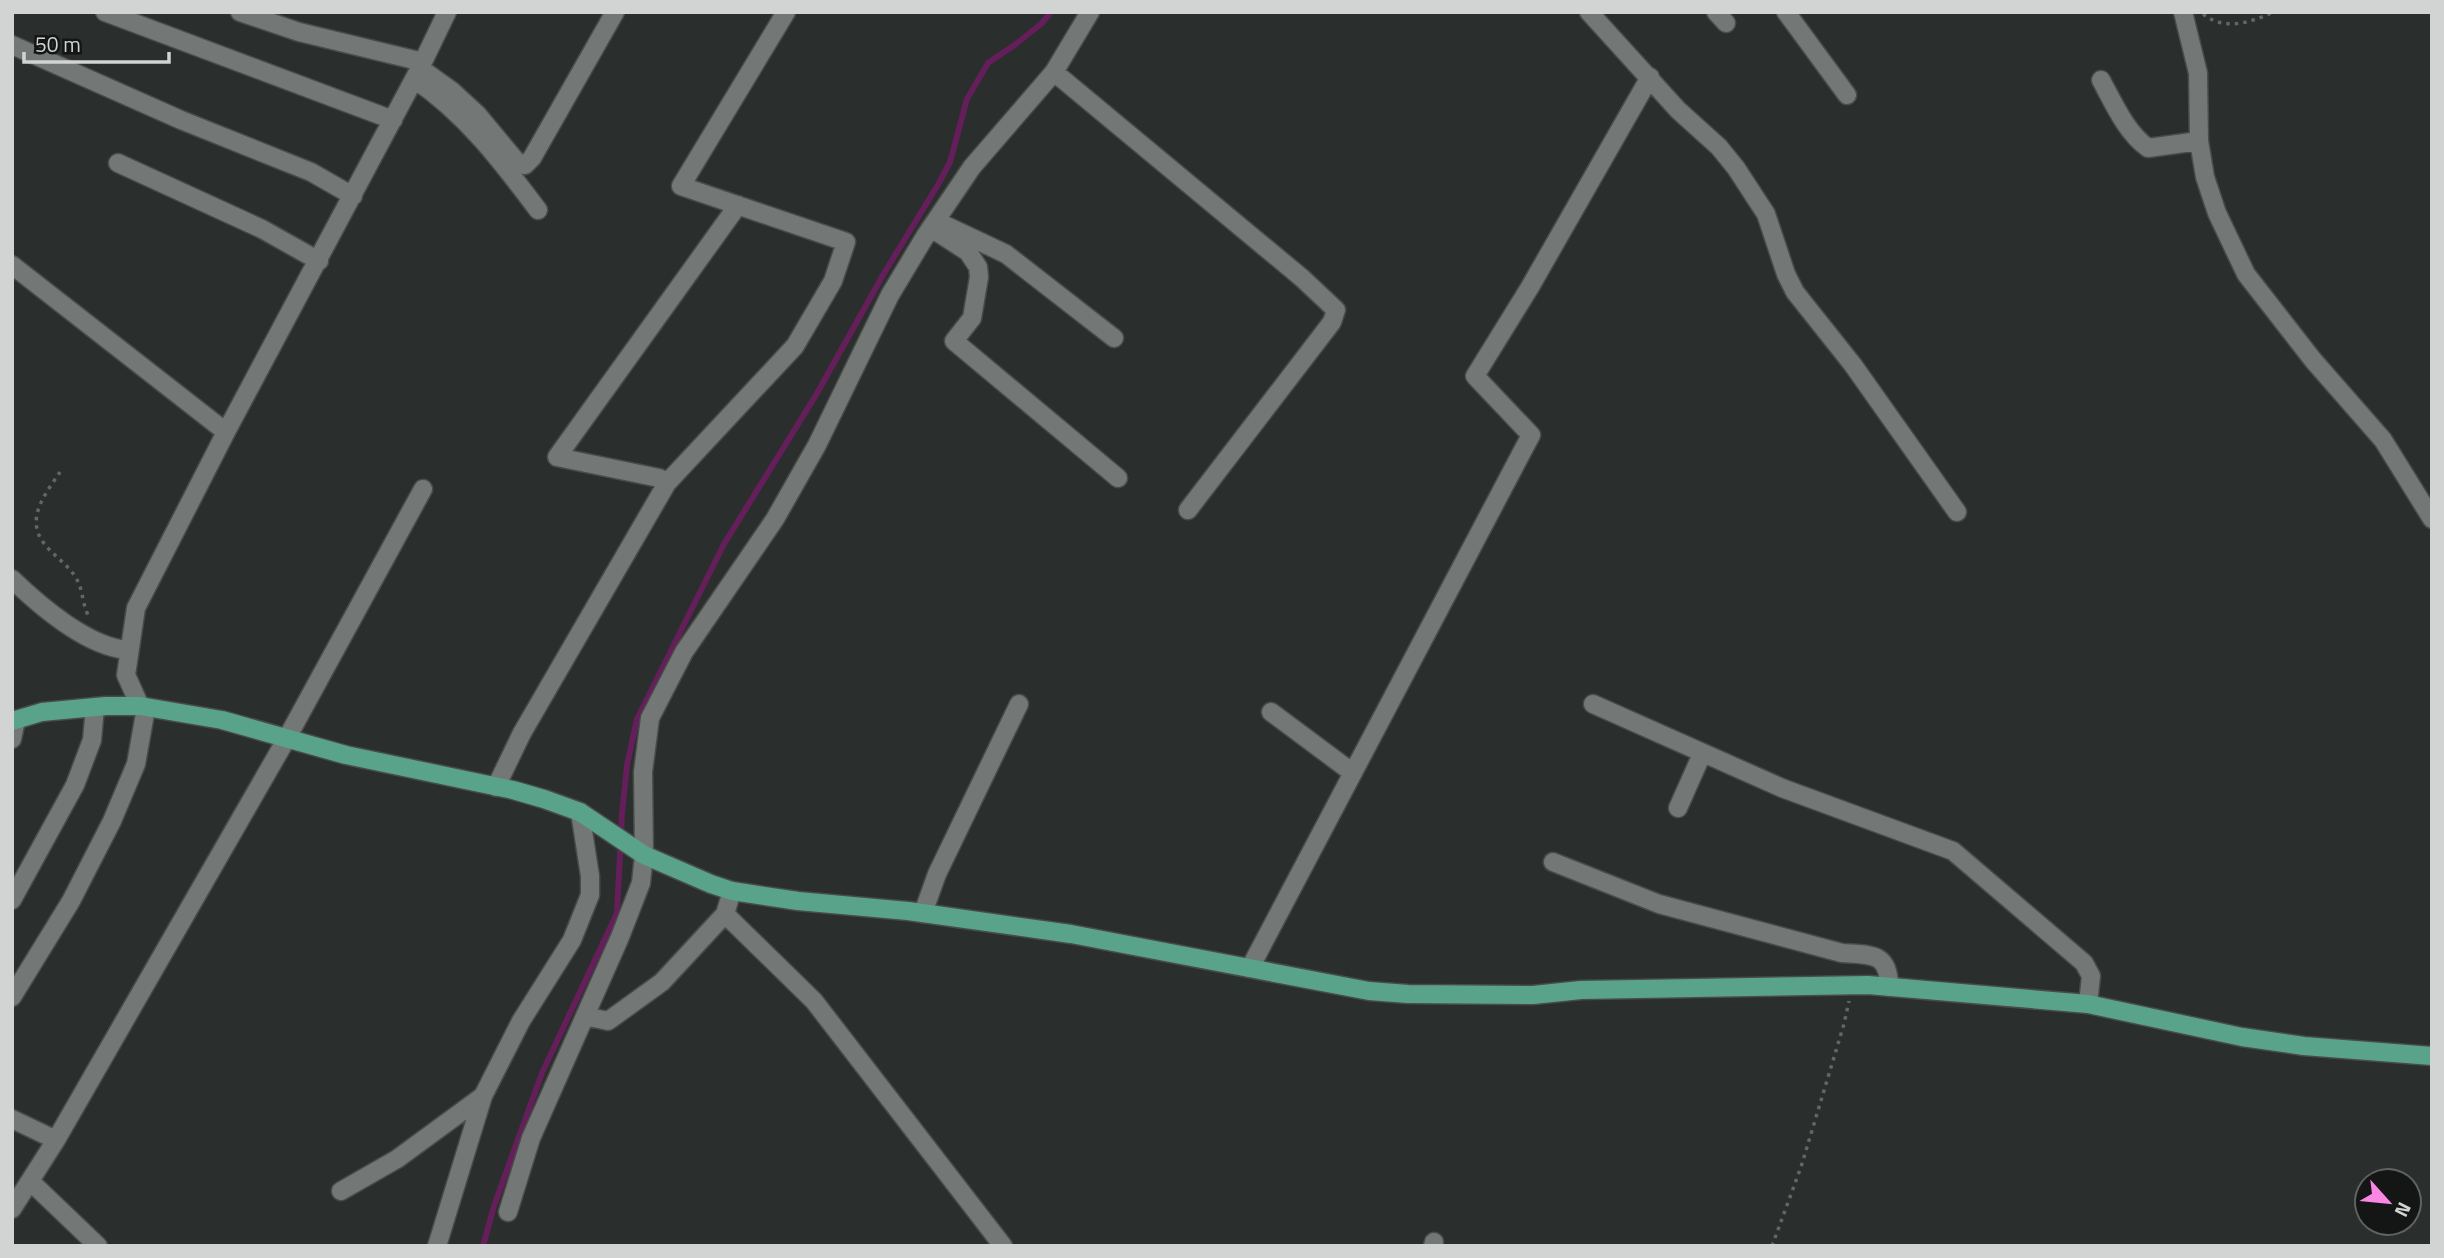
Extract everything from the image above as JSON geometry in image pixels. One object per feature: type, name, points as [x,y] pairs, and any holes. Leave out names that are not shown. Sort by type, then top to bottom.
[{"type":"main road","points":[[14,721],[42,712],[95,707],[143,707],[222,720],[346,755],[544,799],[580,812],[644,855],[732,891],[798,901],[923,913],[1071,934],[1369,991],[1533,995],[1581,990],[1852,985],[1889,987],[2088,1004],[2242,1037],[2304,1046],[2432,1056]]},
{"type":"street","points":[[105,12],[393,120]]},
{"type":"street","points":[[240,12],[419,69],[461,98],[517,162],[525,165],[532,158],[615,12]]},
{"type":"street","points":[[12,997],[71,901],[112,821],[136,764],[143,707],[126,675],[136,608],[447,12]]},
{"type":"street","points":[[496,787],[522,733],[667,483],[795,346],[833,281],[846,242],[681,186],[786,12]]},
{"type":"street","points":[[508,1212],[531,1138],[620,937],[641,883],[644,855],[643,772],[650,718],[684,652],[781,509],[817,446],[890,295],[972,167],[1054,72],[1090,12]]},
{"type":"street","points":[[1588,12],[1678,110],[1720,147],[1736,168],[1766,214],[1786,274],[1795,292],[1853,365],[1957,512]]},
{"type":"street","points":[[1786,12],[1846,95]]},
{"type":"street","points":[[2183,12],[2198,73],[2199,141],[2206,177],[2217,213],[2246,274],[2313,360],[2383,440],[2432,519]]},
{"type":"street","points":[[12,45],[181,120],[311,172],[353,196]]},
{"type":"street","points":[[419,69],[441,97],[499,158],[538,210]]},
{"type":"street","points":[[1054,72],[1302,278],[1336,310],[1332,322],[1188,510]]},
{"type":"street","points":[[1250,968],[1531,435],[1475,376],[1530,287],[1650,77]]},
{"type":"street","points":[[2101,80],[2120,116],[2148,148],[2199,141]]},
{"type":"street","points":[[118,163],[250,223],[319,261]]},
{"type":"street","points":[[667,483],[659,478],[557,457],[738,205]]},
{"type":"street","points":[[934,225],[1006,254],[1114,338]]},
{"type":"street","points":[[934,225],[968,252],[978,267],[979,277],[972,318],[954,341],[1118,478]]},
{"type":"street","points":[[12,265],[226,432]]},
{"type":"street","points":[[12,1209],[55,1140],[287,738],[424,489]]},
{"type":"street","points":[[12,579],[76,630],[116,649],[129,650]]},
{"type":"street","points":[[923,913],[937,874],[1019,704]]},
{"type":"street","points":[[1593,705],[1782,788],[1953,851],[2084,963],[2091,976],[2088,1004]]},
{"type":"street","points":[[12,900],[75,785],[92,740],[95,707]]},
{"type":"street","points":[[1271,712],[1353,773]]},
{"type":"street","points":[[12,739],[14,721]]},
{"type":"street","points":[[1678,808],[1702,754]]},
{"type":"street","points":[[437,1246],[483,1096],[521,1021],[572,940],[585,913],[590,895],[590,876],[580,812]]},
{"type":"street","points":[[1553,862],[1658,904],[1842,953],[1871,956],[1885,962],[1889,987]]},
{"type":"street","points":[[585,1016],[608,1021],[662,982],[725,914],[732,891]]},
{"type":"street","points":[[725,914],[814,1001],[1003,1246]]},
{"type":"street","points":[[341,1191],[397,1159],[483,1096]]},
{"type":"street","points":[[12,1119],[55,1140]]},
{"type":"street","points":[[30,1181],[98,1246]]},
{"type":"path","points":[[2201,12],[2218,23],[2241,24],[2273,12]]},
{"type":"path","points":[[60,472],[39,504],[36,518],[41,540],[78,580],[83,606],[104,643]]},
{"type":"path","points":[[1772,1246],[1801,1167],[1844,1024],[1852,985]]},
{"type":"waterway","points":[[483,1246],[494,1206],[542,1073],[617,913],[627,765],[637,719],[724,544],[816,395],[883,275],[939,183],[950,162],[967,99],[988,63],[1042,23],[1051,12]]}]
